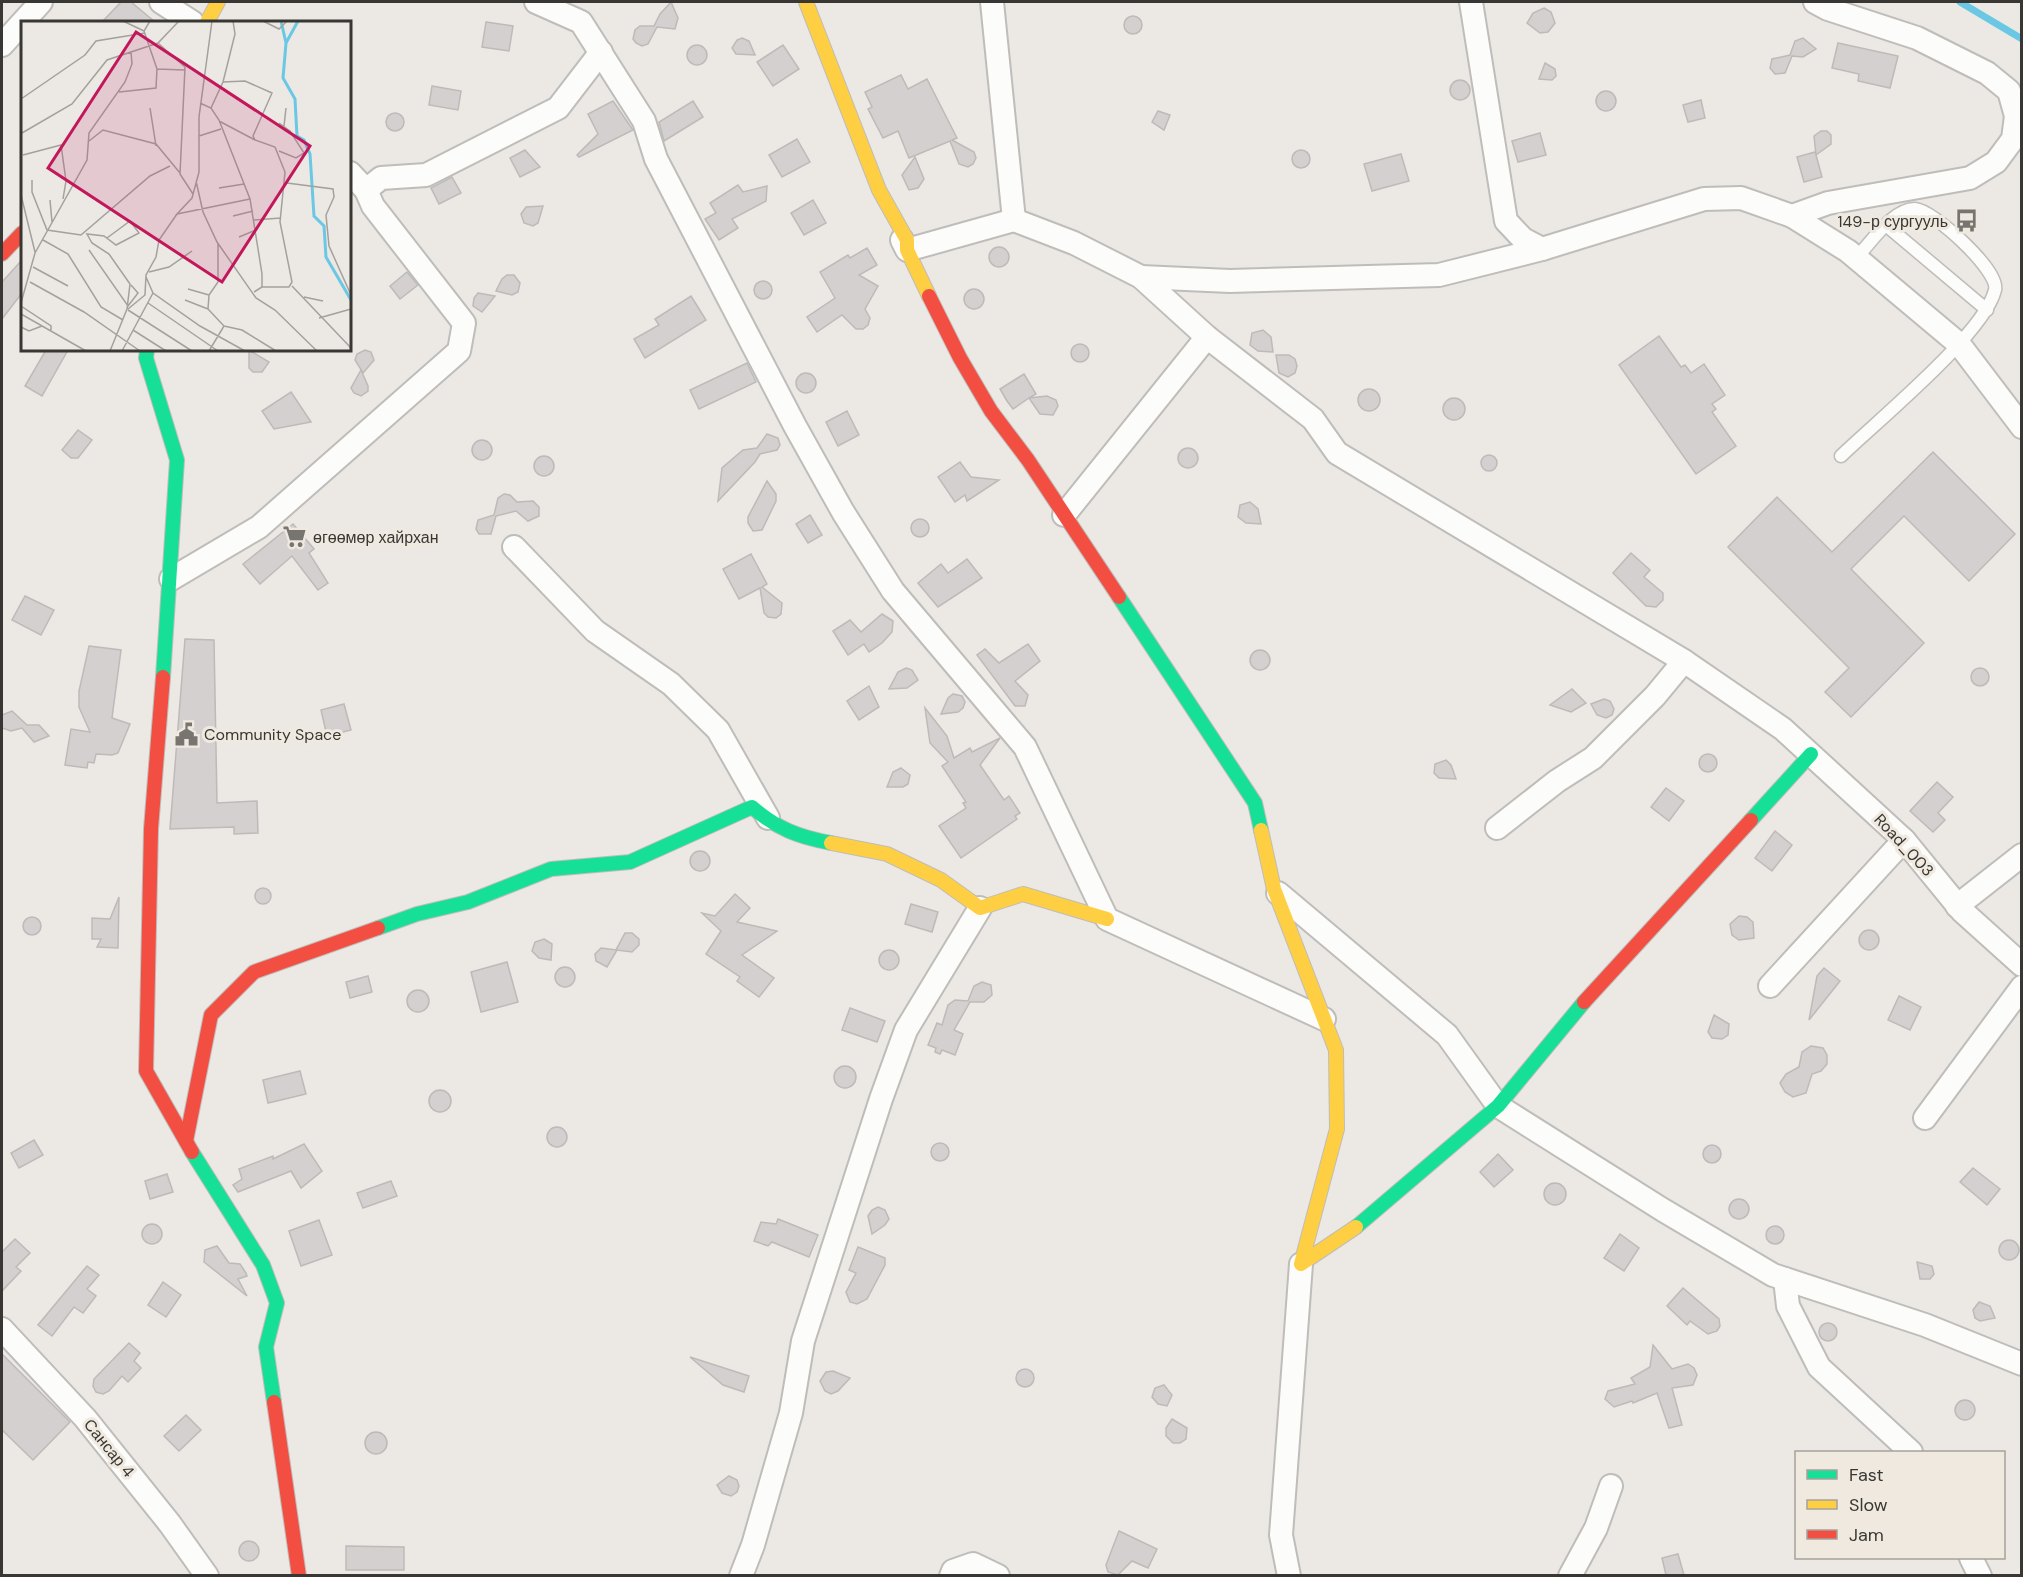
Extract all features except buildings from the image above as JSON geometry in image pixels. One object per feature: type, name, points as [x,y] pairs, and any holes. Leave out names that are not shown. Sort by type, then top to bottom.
[{"type":"street","points":[[24,21],[41,2]]},
{"type":"street","points":[[161,2],[190,21]]},
{"type":"street","points":[[208,21],[218,2]]},
{"type":"street","points":[[536,2],[581,22],[644,121],[656,159],[795,426],[843,512],[893,591],[1026,747],[1107,919]]},
{"type":"street","points":[[806,2],[879,190],[960,358],[991,411],[1028,460],[1255,803],[1274,889],[1336,1050],[1337,1129],[1301,1264],[1281,1535],[1289,1575]]},
{"type":"street","points":[[992,2],[1014,220]]},
{"type":"street","points":[[1471,2],[1506,221],[1522,239],[1542,249]]},
{"type":"street","points":[[1792,216],[1828,203],[1970,178],[1996,162],[2013,139],[2016,116],[2009,91],[1987,73],[1917,38],[1828,9],[1815,2]]},
{"type":"street","points":[[2,45],[21,24]]},
{"type":"street","points":[[366,190],[381,178],[426,175],[558,108],[601,52]]},
{"type":"street","points":[[171,579],[259,527],[459,351],[464,323],[372,206],[366,190],[351,174]]},
{"type":"street","points":[[907,250],[1014,220],[1074,243],[1141,277],[1230,281],[1438,275],[1542,249],[1704,198],[1741,198],[1792,216],[1856,258],[1959,344],[2022,427]]},
{"type":"street","points":[[2,254],[21,233]]},
{"type":"street","name":"Road_003","points":[[1141,277],[1208,337],[1313,419],[1337,453],[1403,490],[1613,620],[1684,661],[1783,729],[1904,840],[1957,906],[2022,965]]},
{"type":"street","points":[[1064,515],[1208,337]]},
{"type":"street","points":[[147,351],[146,358],[177,460],[171,579],[151,829],[146,1071],[186,1141],[263,1265],[277,1303],[266,1347],[299,1575]]},
{"type":"street","points":[[514,547],[595,632],[671,684],[718,730],[772,825]]},
{"type":"street","points":[[1497,828],[1557,781],[1593,758],[1655,696],[1684,661]]},
{"type":"street","points":[[1301,1264],[1362,1223],[1498,1106],[1590,995],[1811,754]]},
{"type":"street","points":[[186,1141],[211,1015],[254,972],[417,914],[468,902],[551,869],[630,862],[752,807],[772,825],[810,839],[887,854],[941,880],[980,908]]},
{"type":"street","points":[[1770,986],[1904,840]]},
{"type":"street","points":[[1957,906],[2022,855]]},
{"type":"street","points":[[1274,889],[1447,1035],[1498,1106],[1663,1210],[1773,1275],[1925,1325],[2022,1364]]},
{"type":"street","points":[[741,1575],[753,1545],[791,1413],[803,1341],[816,1298],[906,1030],[980,908],[1023,894],[1107,919],[1324,1019]]},
{"type":"street","points":[[1925,1118],[2022,987]]},
{"type":"street","points":[[1785,1279],[1788,1306],[1819,1367],[1910,1451]]},
{"type":"street","name":"Сансар 4","points":[[2,1329],[85,1418],[170,1524],[207,1575]]},
{"type":"street","points":[[1570,1575],[1596,1528],[1611,1486]]},
{"type":"street","points":[[1972,1559],[1980,1575]]},
{"type":"street","points":[[951,1575],[953,1571],[973,1564],[998,1575]]},
{"type":"lane","points":[[1840,456],[1959,344],[1987,310],[1996,288],[1992,274],[1979,256],[1929,215],[1916,209],[1898,214],[1856,258]]},
{"type":"lane","points":[[1887,226],[1987,310]]},
{"type":"waterway","points":[[1960,2],[2022,39]]},
{"type":"traffic: fast","points":[[147,351],[146,358],[177,460],[163,677]]},
{"type":"traffic: fast","points":[[1119,597],[1255,803],[1261,830]]},
{"type":"traffic: fast","points":[[1751,820],[1811,754]]},
{"type":"traffic: fast","points":[[378,928],[417,914],[468,902],[551,869],[630,862],[752,807],[770,821],[789,831],[831,843]]},
{"type":"traffic: fast","points":[[1356,1227],[1498,1106],[1584,1002]]},
{"type":"traffic: fast","points":[[192,1152],[263,1265],[277,1303],[266,1347],[274,1402]]},
{"type":"traffic: slow","points":[[208,21],[218,2]]},
{"type":"traffic: slow","points":[[806,2],[879,190],[907,240],[907,250],[929,296]]},
{"type":"traffic: slow","points":[[1261,830],[1274,889],[1336,1050],[1337,1129],[1301,1264],[1356,1227]]},
{"type":"traffic: slow","points":[[831,843],[887,854],[941,880],[980,908],[1023,894],[1107,919]]},
{"type":"traffic: jam","points":[[2,254],[21,234]]},
{"type":"traffic: jam","points":[[929,296],[960,358],[991,411],[1028,460],[1119,597]]},
{"type":"traffic: jam","points":[[163,677],[151,829],[146,1071],[192,1152]]},
{"type":"traffic: jam","points":[[1584,1002],[1751,820]]},
{"type":"traffic: jam","points":[[186,1141],[211,1015],[254,972],[378,928]]},
{"type":"traffic: jam","points":[[274,1402],[299,1576]]},
{"type":"place","name":"149-р сургууль","points":[[1966,221]]},
{"type":"place","name":"өгөөмөр хайрхан","points":[[295,537]]},
{"type":"place","name":"Community Space","points":[[186,734]]}]
